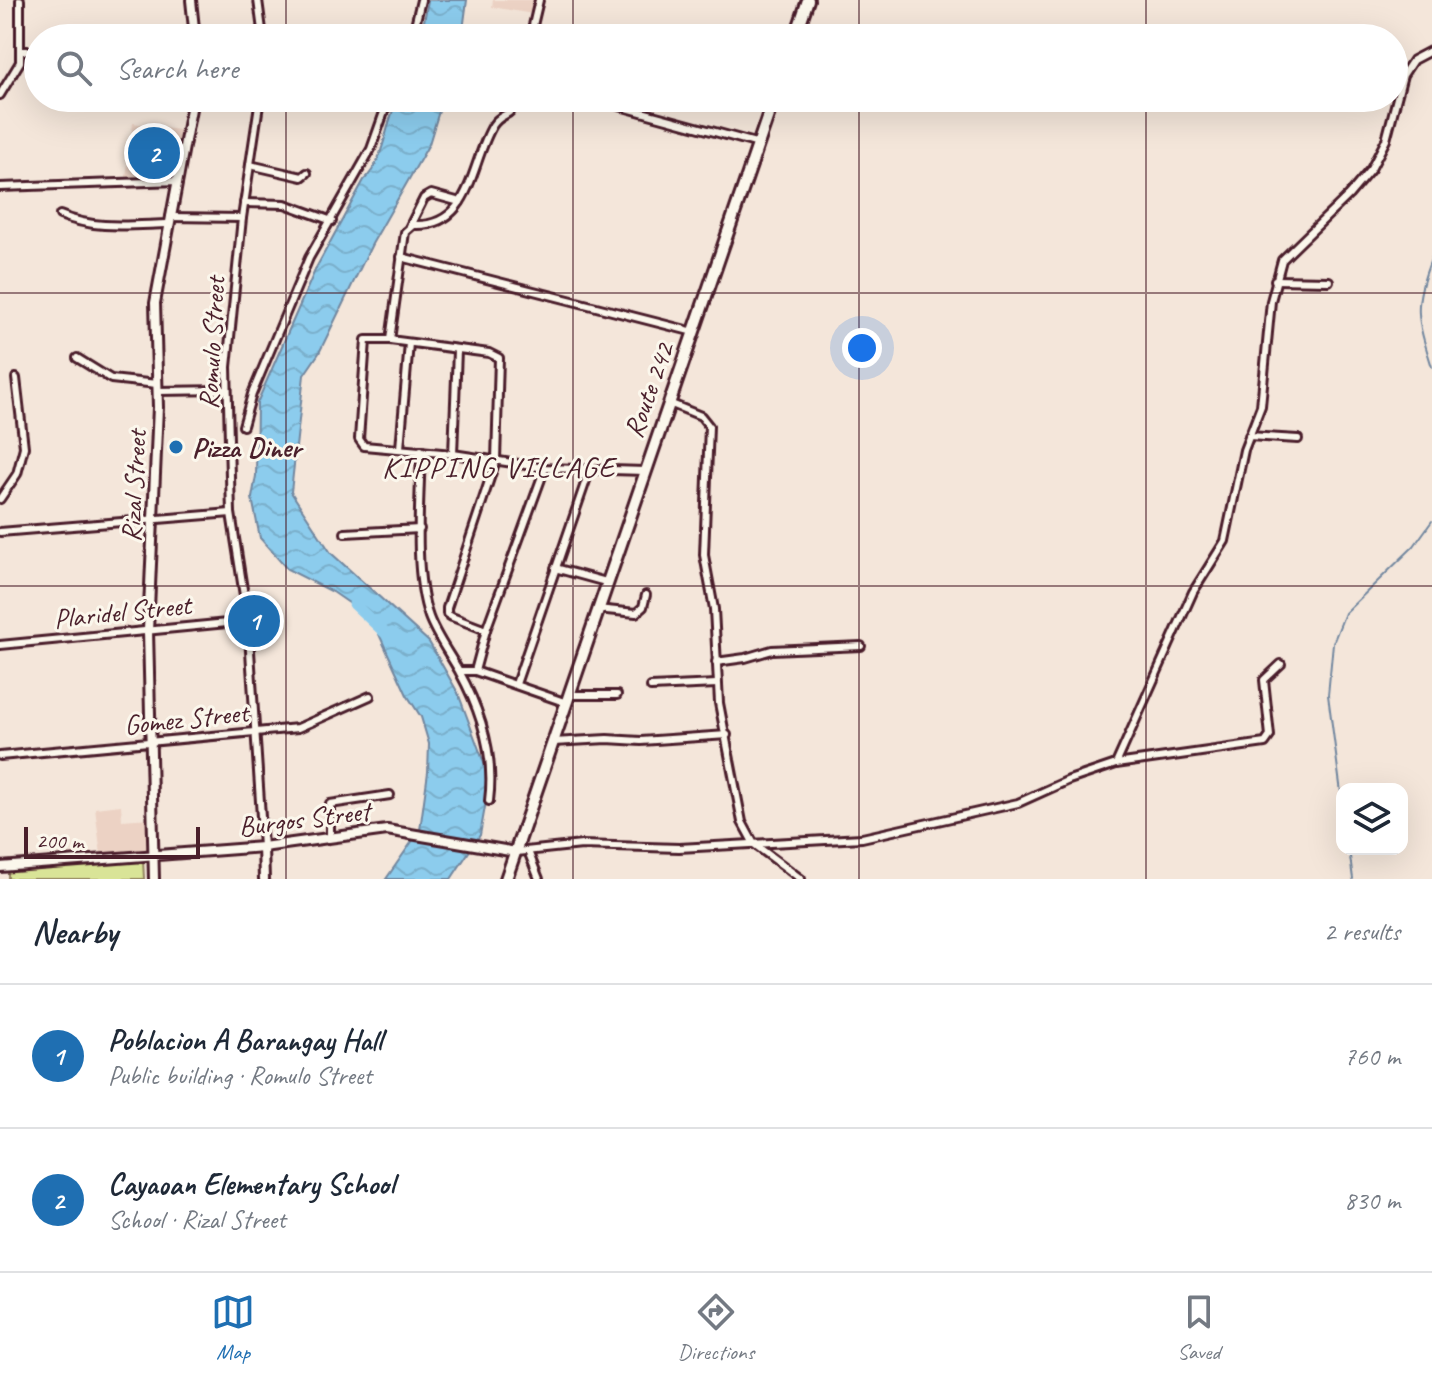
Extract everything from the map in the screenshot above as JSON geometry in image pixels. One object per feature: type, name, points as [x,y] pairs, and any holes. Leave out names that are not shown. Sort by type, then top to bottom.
[{"type":"main road","points":[[800,24],[808,0]]},
{"type":"main road","name":"Route 242","points":[[506,879],[769,112]]},
{"type":"street","points":[[0,95],[18,68],[21,51],[20,0]]},
{"type":"street","points":[[191,0],[194,24]]},
{"type":"street","points":[[258,0],[261,24]]},
{"type":"street","points":[[415,24],[421,0]]},
{"type":"street","points":[[533,24],[539,0]]},
{"type":"street","points":[[1408,68],[1413,60],[1432,50]]},
{"type":"street","name":"Rizal Street","points":[[154,879],[148,631],[157,387],[155,303],[190,112]]},
{"type":"street","name":"Romulo Street","points":[[258,112],[229,323],[227,390],[231,513],[248,621],[264,879]]},
{"type":"street","points":[[243,426],[252,394],[309,258],[371,149],[384,112]]},
{"type":"street","points":[[410,226],[426,226],[440,221],[460,202],[493,126],[510,112]]},
{"type":"street","points":[[641,112],[759,144]]},
{"type":"street","points":[[1116,764],[1193,592],[1224,544],[1235,484],[1261,406],[1275,280],[1282,260],[1349,195],[1371,169],[1390,130],[1394,112]]},
{"type":"street","points":[[250,165],[302,177],[307,173]]},
{"type":"street","points":[[0,187],[178,181]]},
{"type":"street","points":[[390,340],[405,232],[424,198],[431,194],[460,202]]},
{"type":"street","points":[[244,203],[285,204],[332,221]]},
{"type":"street","points":[[60,215],[98,226],[242,218]]},
{"type":"street","points":[[401,257],[694,332]]},
{"type":"street","points":[[1275,280],[1329,281]]},
{"type":"street","points":[[486,630],[452,617],[447,614],[447,608],[496,460],[501,364],[496,355],[390,340],[371,339],[364,343],[360,442],[364,446],[421,450],[496,460],[545,468],[645,471]]},
{"type":"street","points":[[400,448],[409,343]]},
{"type":"street","points":[[453,454],[457,350]]},
{"type":"street","points":[[77,358],[111,379],[157,387],[227,390]]},
{"type":"street","points":[[0,499],[17,474],[24,447],[16,378]]},
{"type":"street","points":[[669,403],[701,416],[709,426],[704,555],[714,609],[717,684],[742,822],[754,844],[801,879]]},
{"type":"street","points":[[1249,436],[1298,439]]},
{"type":"street","points":[[421,450],[420,529],[426,605],[433,626],[460,671],[488,744],[492,768],[489,801]]},
{"type":"street","points":[[475,671],[486,630],[545,468]]},
{"type":"street","points":[[516,684],[590,469]]},
{"type":"street","points":[[0,532],[231,513]]},
{"type":"street","points":[[345,533],[420,529]]},
{"type":"street","points":[[555,568],[606,582]]},
{"type":"street","points":[[597,609],[636,613],[643,607],[646,595]]},
{"type":"street","name":"Plaridel Street","points":[[0,645],[248,621]]},
{"type":"street","points":[[716,662],[772,650],[861,646]]},
{"type":"street","points":[[516,852],[582,845],[679,848],[862,838],[1025,801],[1069,780],[1116,764],[1265,743],[1270,736],[1264,680],[1281,664]]},
{"type":"street","points":[[460,671],[475,671],[568,699],[617,695]]},
{"type":"street","points":[[651,687],[717,684]]},
{"type":"street","name":"Gomez Street","points":[[0,756],[150,744],[308,725],[370,696]]},
{"type":"street","points":[[553,742],[641,741],[727,735]]},
{"type":"street","points":[[330,838],[330,804],[390,795]]},
{"type":"street","name":"Burgos Street","points":[[0,867],[263,847],[375,831],[405,831],[516,852]]},
{"type":"street","points":[[528,851],[539,879]]},
{"type":"shaded area","points":[[493,0],[537,0],[533,14],[492,7]]},
{"type":"shaded area","points":[[133,123],[184,131],[174,176],[126,177]]},
{"type":"shaded area","points":[[121,805],[122,820],[150,818],[151,854],[101,855],[95,808]]},
{"type":"green space","points":[[143,860],[144,879],[8,879],[8,871]]},
{"type":"water","points":[[428,0],[467,0],[464,24],[424,24]]},
{"type":"water","points":[[393,112],[439,112],[429,144],[372,244],[319,353],[304,375],[291,492],[331,553],[429,642],[458,693],[490,779],[480,835],[451,879],[386,879],[420,830],[429,744],[421,717],[407,695],[372,619],[333,592],[287,569],[260,538],[252,498],[256,476],[257,403],[316,268],[381,152]]},
{"type":"waterway","points":[[1432,257],[1419,301],[1420,324],[1432,367]]},
{"type":"waterway","points":[[1340,783],[1328,695],[1333,643],[1345,613],[1414,546],[1432,521]]},
{"type":"waterway","points":[[354,604],[385,633]]},
{"type":"waterway","points":[[1350,855],[1353,879]]},
{"type":"place","name":"Cayaoan Elementary School","points":[[154,153]]},
{"type":"place","name":"Pizza Diner","points":[[176,447]]},
{"type":"place","name":"Poblacion A Barangay Hall","points":[[254,621]]},
{"type":"district","name":"KIPPING VILLAGE","points":[[499,467]]}]
